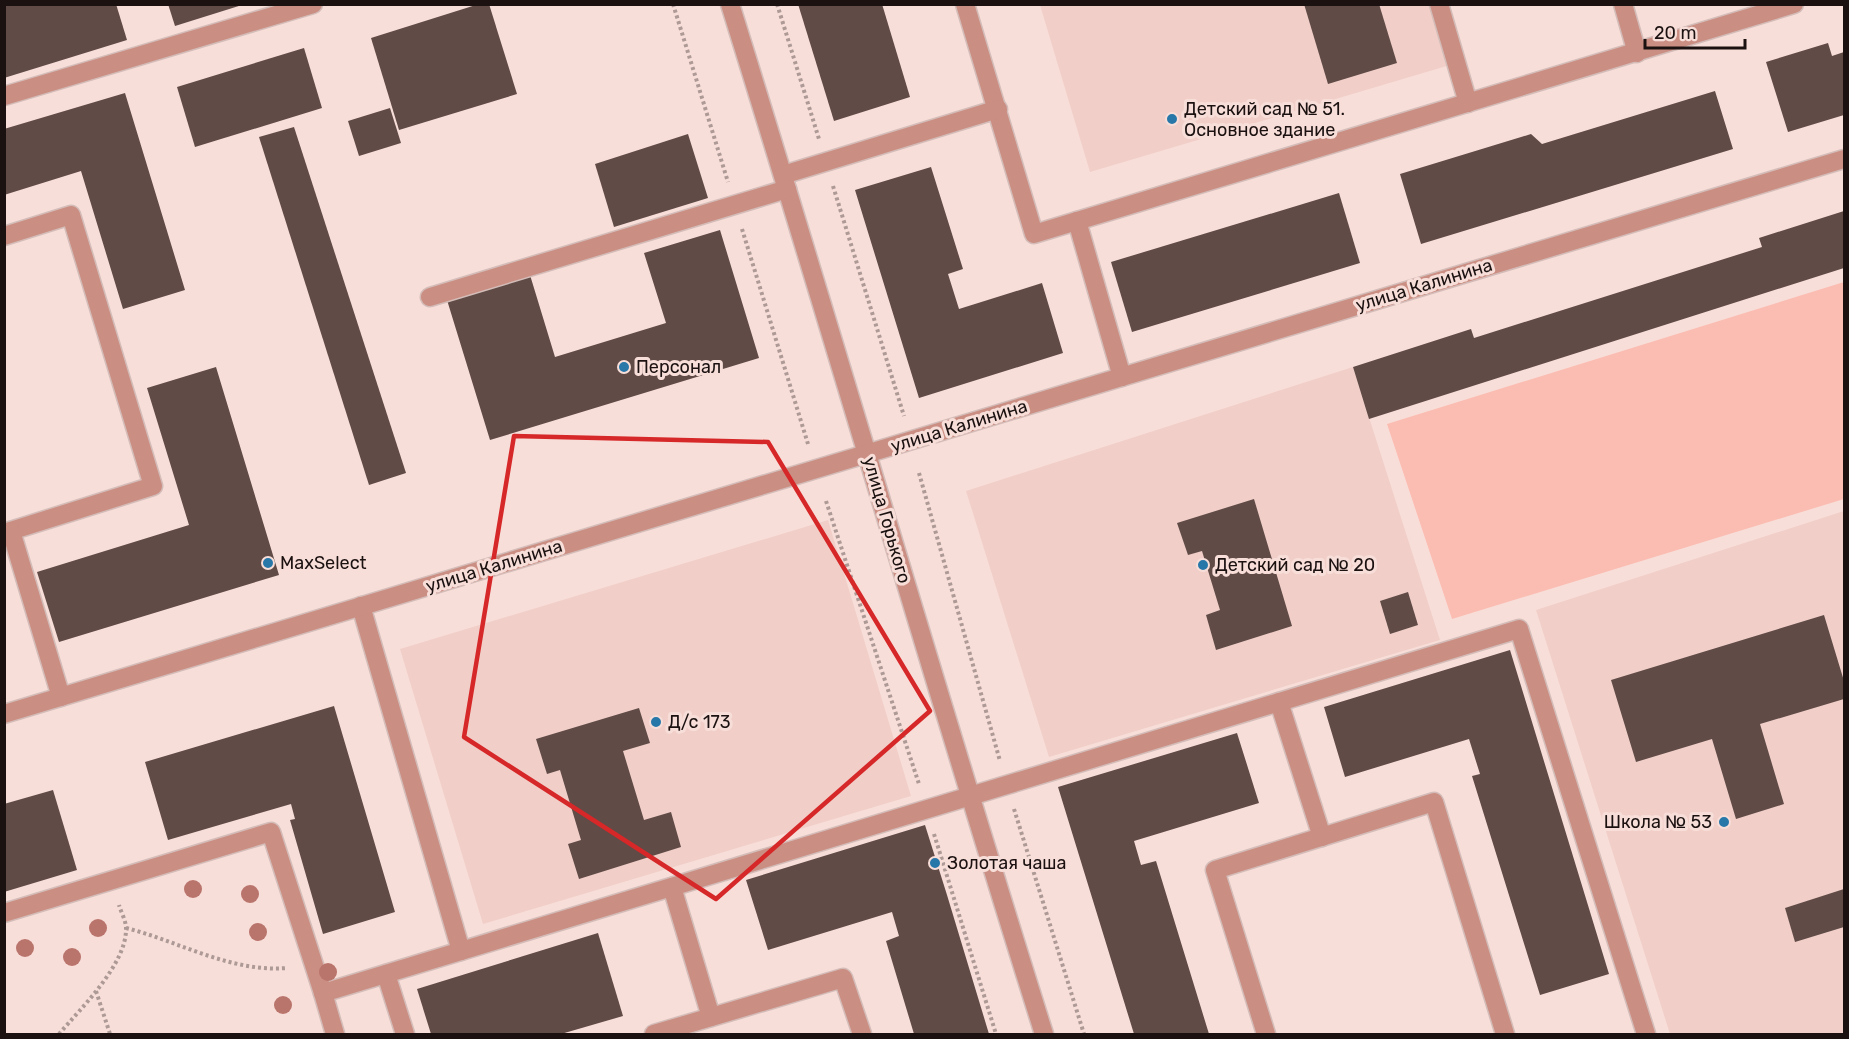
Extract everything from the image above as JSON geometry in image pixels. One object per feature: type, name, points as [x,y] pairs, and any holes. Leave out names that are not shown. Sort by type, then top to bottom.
[{"type":"street","points":[[4,96],[313,4]]},
{"type":"street","name":"улица Горького","points":[[730,4],[868,454],[968,796],[1044,1035]]},
{"type":"street","points":[[965,4],[1034,234],[1794,4]]},
{"type":"street","points":[[1439,4],[1468,102]]},
{"type":"street","points":[[1623,4],[1637,52]]},
{"type":"street","points":[[430,297],[785,182],[826,162],[998,109]]},
{"type":"street","name":"улица Калинина","points":[[4,714],[1845,159]]},
{"type":"street","points":[[4,236],[71,215],[153,486],[8,532],[61,697]]},
{"type":"street","points":[[1077,221],[1122,377]]},
{"type":"street","points":[[361,606],[461,951]]},
{"type":"street","points":[[323,993],[1519,629],[1646,1035]]},
{"type":"street","points":[[1280,702],[1322,837]]},
{"type":"street","points":[[1266,1035],[1215,870],[1434,802],[1505,1035]]},
{"type":"street","points":[[4,913],[271,832],[335,1035]]},
{"type":"street","points":[[672,887],[711,1017]]},
{"type":"street","points":[[386,974],[405,1035]]},
{"type":"street","points":[[654,1035],[843,978],[862,1035]]},
{"type":"path","points":[[777,4],[903,416]]},
{"type":"path","points":[[919,473],[1007,785],[1084,1035]]},
{"type":"path","points":[[826,501],[927,809],[996,1035]]},
{"type":"path","points":[[59,1035],[96,990],[119,957],[126,927],[112,881]]},
{"type":"path","points":[[126,927],[232,962],[271,969],[313,965]]},
{"type":"path","points":[[96,990],[110,1035]]},
{"type":"highlighted area","points":[[514,436],[768,442],[930,711],[716,899],[464,737]]},
{"type":"shaded area","name":"Детский сад № 51. Основное здание","points":[[1040,5],[1432,5],[1450,65],[1090,172]]},
{"type":"shaded area","points":[[1844,282],[1844,499],[1452,619],[1387,424]]},
{"type":"shaded area","name":"Детский сад № 20","points":[[1353,367],[1440,640],[1049,757],[966,491]]},
{"type":"shaded area","name":"Школа № 53","points":[[1844,511],[1844,1034],[1670,1034],[1536,610]]},
{"type":"shaded area","name":"Д/с 173","points":[[828,520],[911,796],[483,924],[400,649]]},
{"type":"building","points":[[4,4],[116,4],[127,40],[4,78]]},
{"type":"building","points":[[168,4],[242,4],[242,5],[175,26]]},
{"type":"building","points":[[479,4],[489,4],[517,94],[399,130],[371,38]]},
{"type":"building","points":[[798,4],[882,4],[910,97],[834,121]]},
{"type":"building","points":[[1304,4],[1379,4],[1397,63],[1328,84]]},
{"type":"building","points":[[1828,43],[1832,56],[1844,52],[1844,115],[1788,132],[1766,62]]},
{"type":"building","points":[[304,48],[322,108],[195,147],[177,87]]},
{"type":"building","points":[[1715,91],[1733,149],[1421,244],[1400,174],[1531,134],[1542,144]]},
{"type":"building","points":[[125,93],[185,290],[123,309],[81,171],[4,195],[4,129]]},
{"type":"building","points":[[390,108],[401,143],[359,156],[348,121]]},
{"type":"building","points":[[294,127],[406,473],[369,485],[259,137]]},
{"type":"building","points":[[688,134],[708,198],[614,227],[595,164]]},
{"type":"building","points":[[931,167],[963,269],[948,274],[959,309],[1042,283],[1063,353],[919,398],[855,190]]},
{"type":"building","points":[[1339,193],[1360,263],[1132,332],[1111,262]]},
{"type":"building","points":[[1844,211],[1844,268],[1369,419],[1353,367],[1471,329],[1474,338],[1762,247],[1759,238]]},
{"type":"building","points":[[720,230],[759,358],[490,440],[447,300],[530,275],[555,357],[666,323],[644,253]]},
{"type":"building","points":[[216,367],[279,575],[59,642],[37,572],[189,525],[147,388]]},
{"type":"building","points":[[1254,499],[1292,626],[1216,650],[1206,615],[1220,610],[1202,551],[1188,555],[1177,523]]},
{"type":"building","points":[[1408,592],[1418,625],[1390,634],[1380,601]]},
{"type":"building","points":[[1824,615],[1844,681],[1844,699],[1760,724],[1784,804],[1736,819],[1712,739],[1636,762],[1611,680]]},
{"type":"building","points":[[1510,650],[1609,974],[1540,995],[1472,776],[1480,774],[1469,739],[1345,777],[1324,707]]},
{"type":"building","points":[[334,706],[395,912],[323,934],[290,820],[295,819],[291,804],[168,840],[145,762]]},
{"type":"building","name":"Д/с 173","points":[[639,708],[650,743],[623,751],[644,820],[671,812],[681,847],[579,879],[568,844],[581,840],[560,770],[547,774],[536,739]]},
{"type":"building","points":[[1237,733],[1259,803],[1134,841],[1141,865],[1156,861],[1209,1034],[1134,1034],[1058,787]]},
{"type":"building","points":[[53,790],[77,870],[4,892],[4,804]]},
{"type":"building","points":[[925,825],[989,1034],[914,1034],[886,941],[899,936],[892,912],[768,950],[746,880]]},
{"type":"building","points":[[1844,889],[1844,927],[1795,942],[1785,908]]},
{"type":"building","points":[[598,933],[623,1016],[561,1034],[431,1034],[417,989]]},
{"type":"place","name":"Детский сад № 51. Основное здание","points":[[1172,119]]},
{"type":"place","name":"Персонал","points":[[624,367]]},
{"type":"place","name":"MaxSelect","points":[[268,563]]},
{"type":"place","name":"Детский сад № 20","points":[[1203,565]]},
{"type":"place","name":"Д/с 173","points":[[656,722]]},
{"type":"place","name":"Школа № 53","points":[[1724,822]]},
{"type":"place","name":"Золотая чаша","points":[[935,863]]}]
